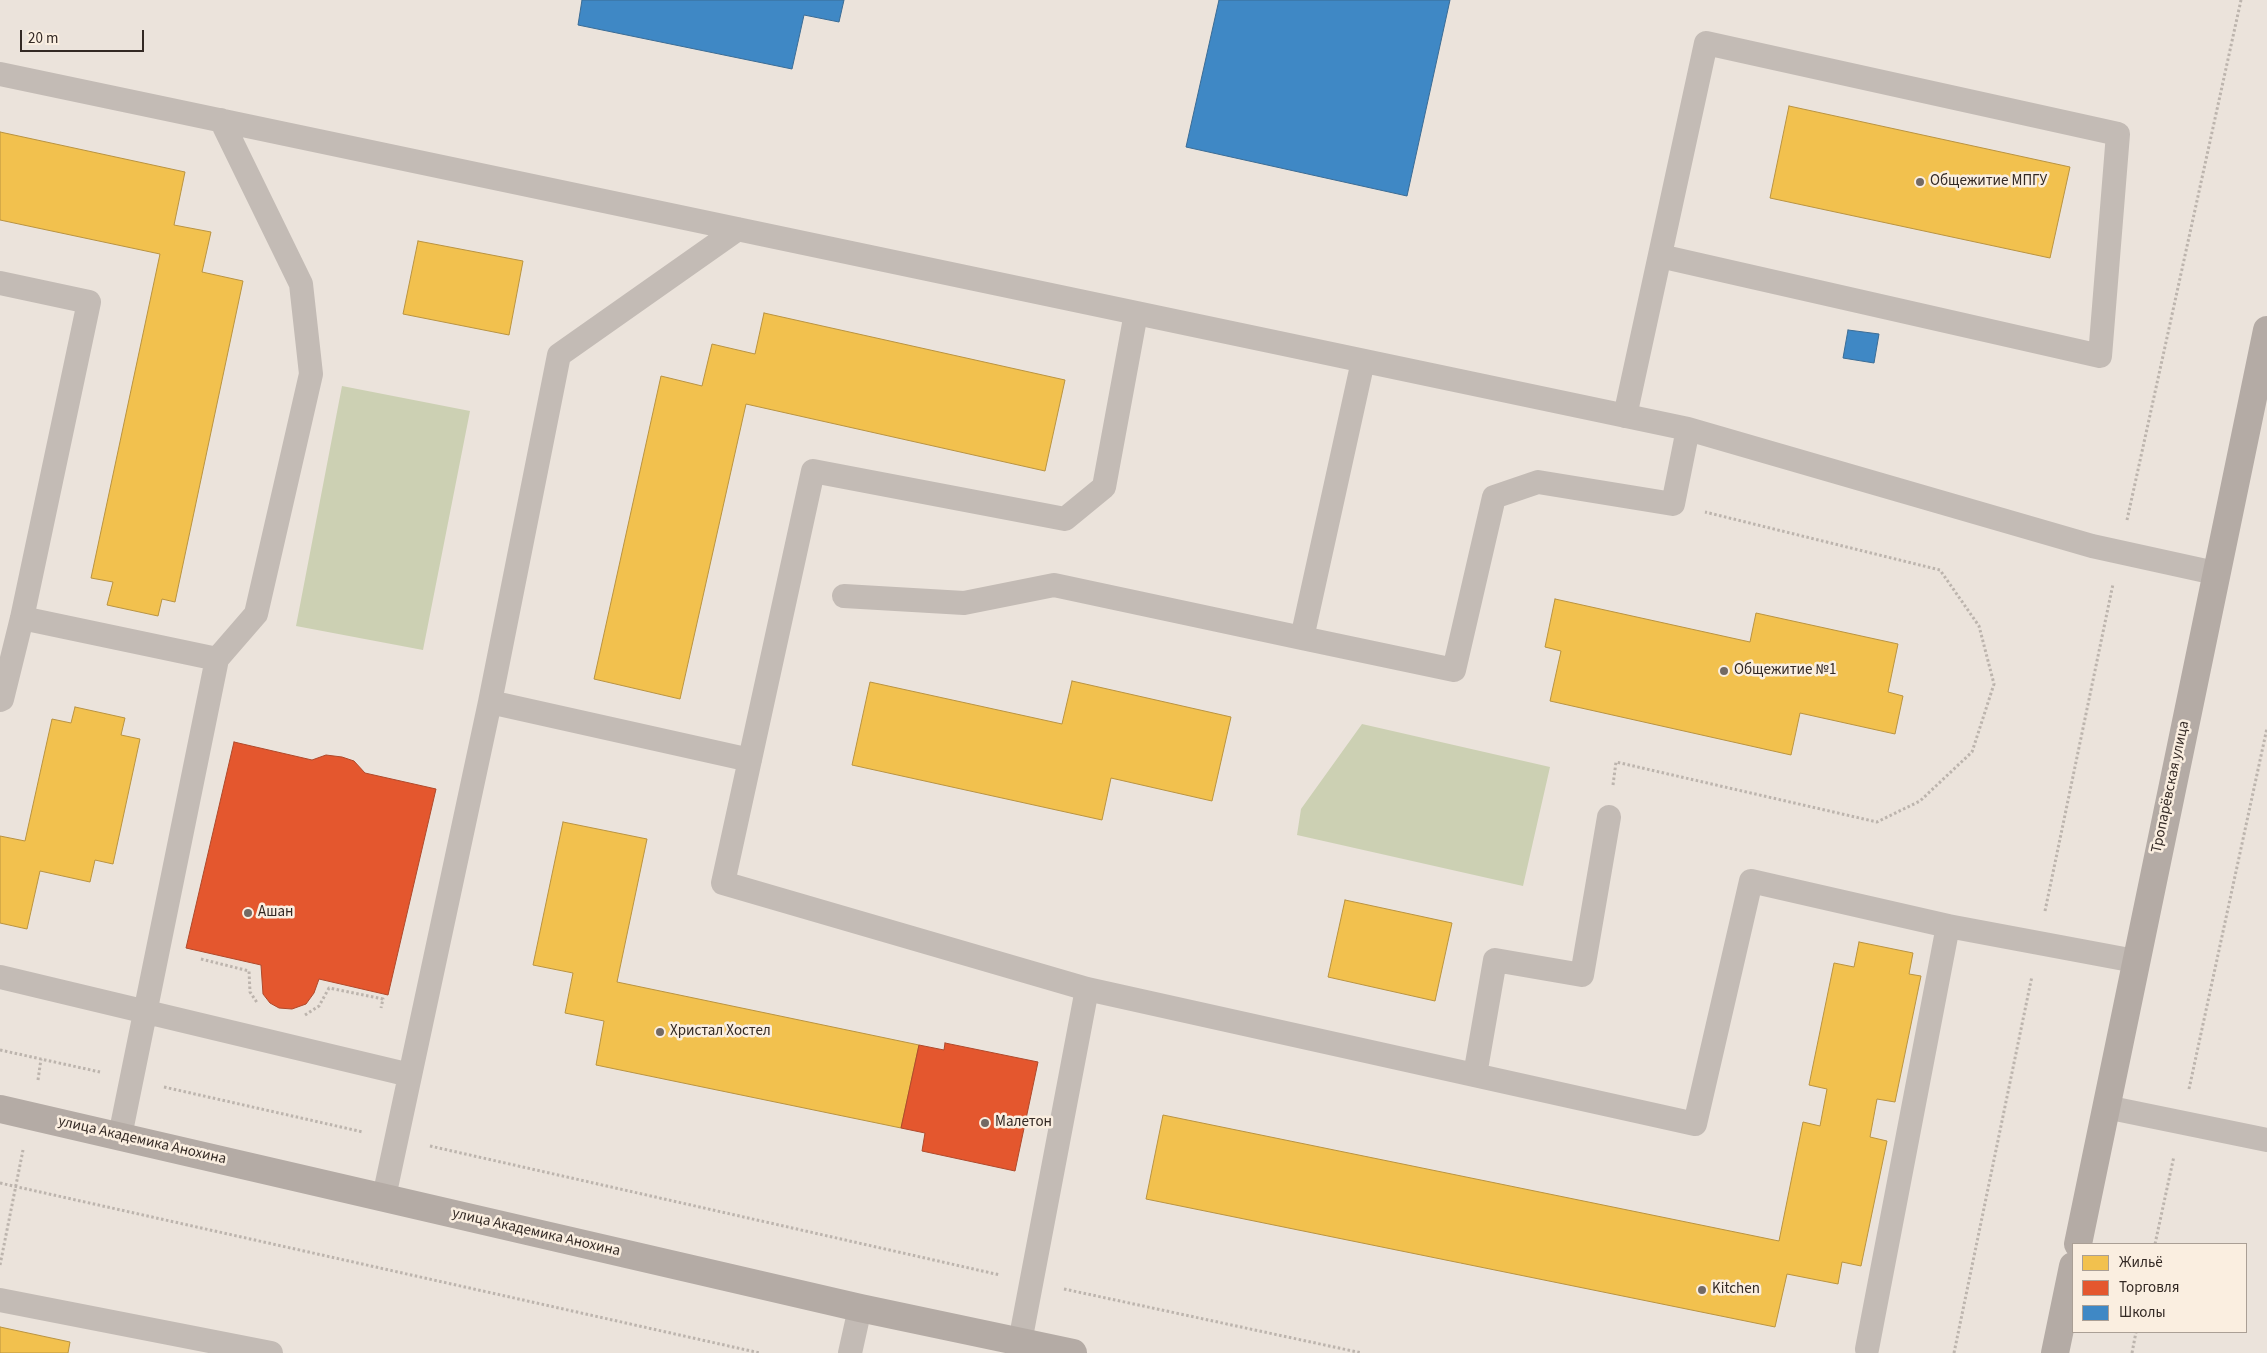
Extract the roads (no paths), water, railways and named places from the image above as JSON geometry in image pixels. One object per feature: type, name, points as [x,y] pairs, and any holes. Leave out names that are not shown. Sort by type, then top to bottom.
[{"type":"street","name":"Тропарёвская улица","points":[[2078,1243],[2215,573],[2267,330]]},
{"type":"street","name":"улица Академика Анохина","points":[[0,1109],[860,1308],[1073,1353]]},
{"type":"street","points":[[2055,1353],[2072,1271]]},
{"type":"lane","points":[[1625,416],[1706,43],[2118,134],[2100,356],[1660,256]]},
{"type":"lane","points":[[0,74],[1688,429],[2120,553],[2215,573]]},
{"type":"lane","points":[[120,1136],[217,659],[256,614],[311,374],[300,284],[221,120]]},
{"type":"lane","points":[[384,1197],[490,702],[559,355],[738,229]]},
{"type":"lane","points":[[0,283],[89,302],[22,618],[2,699],[0,700]]},
{"type":"lane","points":[[1136,313],[1104,487],[1065,519],[814,471],[723,883],[1087,989],[1696,1124],[1751,881],[1948,926],[2136,961]]},
{"type":"lane","points":[[1302,638],[1364,360]]},
{"type":"lane","points":[[844,596],[964,604],[1054,585],[1454,670],[1494,497],[1538,482],[1673,504],[1688,429]]},
{"type":"lane","points":[[22,618],[217,659]]},
{"type":"lane","points":[[490,702],[750,760]]},
{"type":"lane","points":[[1475,1075],[1494,960],[1582,975],[1608,817]]},
{"type":"lane","points":[[1867,1349],[1948,926]]},
{"type":"lane","points":[[0,977],[410,1075]]},
{"type":"lane","points":[[1020,1342],[1087,989]]},
{"type":"lane","points":[[2106,1107],[2267,1140]]},
{"type":"lane","points":[[0,1300],[271,1353]]},
{"type":"lane","points":[[850,1353],[860,1308]]},
{"type":"place","name":"Общежитие МПГУ","points":[[1920,182]]},
{"type":"place","name":"Общежитие №1","points":[[1724,671]]},
{"type":"place","name":"Ашан","points":[[248,913]]},
{"type":"place","name":"Христал Хостел","points":[[660,1032]]},
{"type":"place","name":"Малетон","points":[[985,1123]]},
{"type":"place","name":"Kitchen","points":[[1702,1290]]}]
